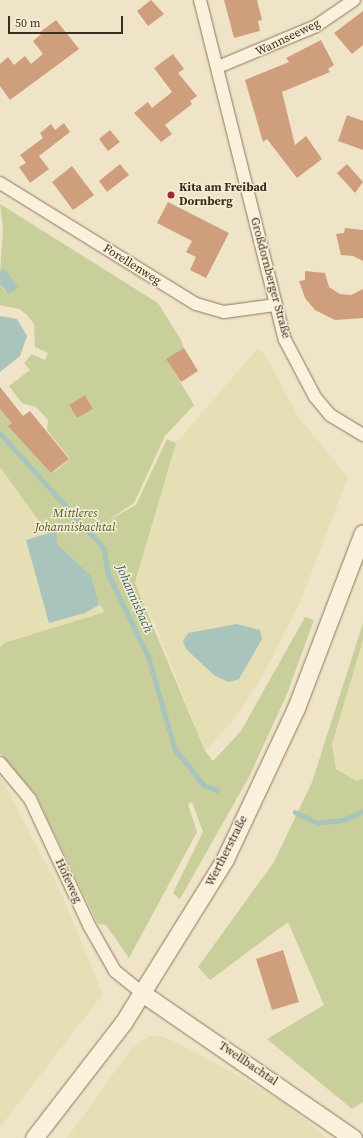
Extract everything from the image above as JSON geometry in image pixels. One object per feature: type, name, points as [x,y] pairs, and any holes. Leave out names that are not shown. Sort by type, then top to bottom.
[{"type":"main road","name":"Wertherstraße","points":[[34,1138],[142,993],[198,905],[252,803],[296,708],[363,533]]},
{"type":"main road","name":"Twellbachtal","points":[[142,993],[353,1138]]},
{"type":"street","name":"Großdornberger Straße","points":[[200,0],[218,67],[275,305],[285,340],[315,397],[330,414],[363,436]]},
{"type":"street","name":"Wannseeweg","points":[[218,67],[316,26],[354,0]]},
{"type":"street","name":"Forellenweg","points":[[0,183],[196,304],[224,312],[275,305]]},
{"type":"street","name":"Höfeweg","points":[[0,763],[30,799],[90,927],[115,971],[142,993]]},
{"type":"shaded area","points":[[258,348],[266,356],[299,418],[348,477],[299,605],[260,681],[234,720],[205,751],[157,629],[135,585],[176,443]]},
{"type":"shaded area","points":[[0,458],[114,610],[4,643],[0,647]]},
{"type":"shaded area","points":[[363,640],[363,779],[356,781],[336,769],[332,744]]},
{"type":"shaded area","points":[[0,776],[59,888],[103,994],[0,1127]]},
{"type":"shaded area","points":[[149,1036],[162,1036],[225,1068],[288,1105],[327,1138],[67,1138],[131,1049]]},
{"type":"green space","name":"Mittleres Johannisbachtal","points":[[0,204],[158,303],[181,340],[184,348],[167,360],[194,405],[165,436],[134,503],[107,521],[136,505],[167,439],[176,443],[135,583],[205,751],[213,761],[241,731],[305,617],[314,620],[287,694],[249,777],[180,899],[173,893],[203,832],[192,802],[188,804],[197,832],[129,958],[106,925],[98,924],[36,795],[0,753],[0,647],[4,643],[105,612],[0,467],[0,404],[54,472],[70,459],[47,430],[48,420],[36,407],[22,403],[9,386],[30,370],[24,363],[32,354],[45,360],[48,353],[35,347],[34,324],[27,315],[19,309],[0,305],[0,284],[6,292],[4,268],[0,271],[3,229]],"holes":[[[85,395],[93,409],[77,418],[69,405]]]},
{"type":"green space","points":[[363,623],[363,640],[332,744],[336,769],[356,781],[363,779],[363,1102],[352,1109],[267,1039],[324,1005],[288,922],[210,980],[198,967],[274,862],[312,782]]},
{"type":"water","points":[[4,268],[18,287],[9,294],[0,284],[0,271]]},
{"type":"water","points":[[0,316],[17,319],[27,336],[20,356],[0,372]]},
{"type":"water","points":[[56,531],[57,544],[91,576],[99,605],[85,613],[49,623],[26,540]]},
{"type":"water","points":[[237,624],[260,630],[262,639],[239,679],[229,682],[215,676],[186,649],[183,641],[188,633]]},
{"type":"building","points":[[151,0],[164,14],[148,26],[137,11]]},
{"type":"building","points":[[224,0],[257,0],[262,20],[258,21],[260,31],[234,38]]},
{"type":"building","points":[[363,11],[363,45],[352,54],[334,33]]},
{"type":"building","points":[[56,20],[79,49],[10,100],[0,86],[0,64],[8,57],[14,65],[25,56],[31,64],[43,54],[33,41],[40,35],[44,39],[39,33]]},
{"type":"building","points":[[321,40],[334,65],[328,69],[330,72],[282,92],[295,145],[306,136],[322,159],[297,178],[267,139],[263,142],[245,80],[289,62],[286,58]]},
{"type":"building","points":[[173,54],[184,69],[178,73],[197,96],[190,101],[192,104],[165,125],[172,134],[161,142],[134,113],[148,102],[152,108],[172,92],[154,68]]},
{"type":"building","points":[[347,115],[363,121],[363,150],[338,141]]},
{"type":"building","points":[[64,123],[70,132],[39,156],[49,169],[30,183],[19,167],[26,163],[20,155],[43,138],[40,133],[51,124],[55,130]]},
{"type":"building","points":[[110,130],[120,142],[108,151],[99,139]]},
{"type":"building","points":[[120,164],[129,175],[107,192],[99,181]]},
{"type":"building","points":[[347,164],[363,182],[355,193],[337,173]]},
{"type":"building","points":[[72,166],[94,195],[73,210],[52,182]]},
{"type":"building","points":[[168,202],[229,233],[206,278],[190,270],[196,257],[186,252],[192,241],[157,223]]},
{"type":"building","points":[[345,228],[363,230],[363,261],[353,256],[341,255],[336,234],[344,233]]},
{"type":"building","points":[[305,271],[325,273],[329,287],[340,294],[351,295],[363,289],[363,318],[335,320],[315,310],[305,298],[299,281],[305,280]]},
{"type":"building","points":[[184,348],[198,371],[181,382],[166,359]]},
{"type":"building","points":[[0,387],[23,416],[30,411],[69,459],[51,473],[8,426],[12,423],[0,409]]},
{"type":"building","points":[[85,395],[93,409],[77,418],[69,405]]},
{"type":"building","points":[[283,950],[299,1002],[272,1010],[256,959]]},
{"type":"waterway","name":"Johannisbach","points":[[0,433],[104,548],[108,573],[149,658],[175,749],[204,785],[217,790]]},
{"type":"waterway","name":"Johannisbach","points":[[295,812],[318,823],[344,820],[363,811]]},
{"type":"place","name":"Kita am Freibad Dornberg","points":[[171,195]]}]
